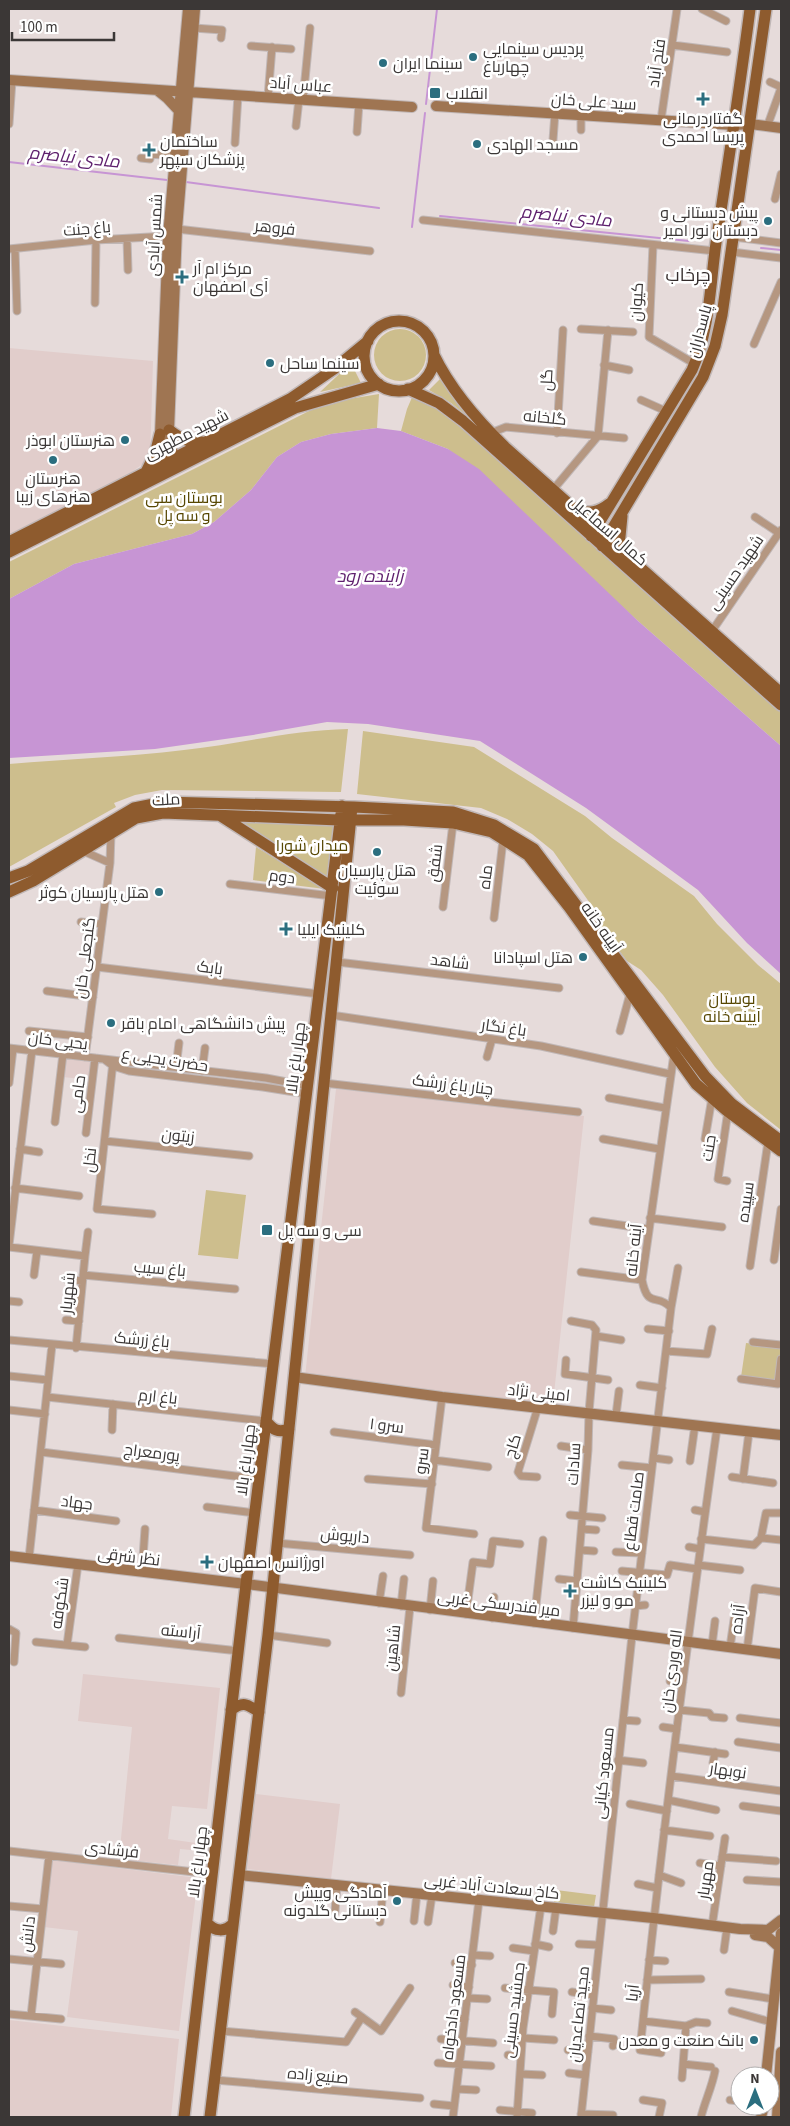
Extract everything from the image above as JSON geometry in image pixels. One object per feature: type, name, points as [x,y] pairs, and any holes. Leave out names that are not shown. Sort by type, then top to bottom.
[{"type":"main road","name":"شمس آبادی","points":[[169,465],[165,432],[171,292],[177,229],[188,9]]},
{"type":"main road","name":"شمس آبادی","points":[[171,292],[168,236],[180,112],[185,91],[195,9]]},
{"type":"main road","name":"پاسداران","points":[[593,533],[668,412],[694,364],[708,313],[715,250],[750,9]]},
{"type":"main road","name":"پاسداران","points":[[604,542],[703,376],[715,346],[732,252],[766,9]]},
{"type":"main road","name":"عباس آباد","points":[[10,81],[412,107]]},
{"type":"main road","points":[[156,90],[167,98],[180,112]]},
{"type":"main road","points":[[737,104],[741,112],[745,114],[749,113],[753,103]]},
{"type":"main road","name":"سید علی خان","points":[[436,106],[734,125],[750,124],[781,128]]},
{"type":"main road","points":[[404,321],[417,326],[428,336],[434,354],[432,366],[427,377],[418,385],[408,389],[393,390],[379,384],[369,373],[364,352],[368,341],[382,326],[404,321]]},
{"type":"main road","name":"شهید مطهری","points":[[9,552],[102,504],[206,442],[290,399],[368,341]]},
{"type":"main road","name":"کمال اسماعیل","points":[[434,354],[443,372],[466,405],[491,433],[575,511],[593,533]]},
{"type":"main road","name":"شهید مطهری","points":[[9,542],[146,472],[169,465],[295,408],[379,384]]},
{"type":"main road","name":"کمال اسماعیل","points":[[408,389],[439,402],[456,415],[593,533],[617,551],[709,635],[781,705]]},
{"type":"main road","points":[[102,504],[114,504],[132,496],[299,413],[316,401]]},
{"type":"main road","points":[[146,472],[165,432],[191,443],[206,442]]},
{"type":"main road","points":[[575,511],[594,512],[602,510],[616,497],[626,501],[631,499]]},
{"type":"main road","points":[[617,551],[622,513]]},
{"type":"main road","name":"کمال اسماعیل","points":[[709,635],[781,693]]},
{"type":"main road","name":"ملت","points":[[9,878],[28,871],[134,808],[164,802],[347,807]]},
{"type":"main road","name":"چهار باغ بالا","points":[[184,2117],[246,1584],[310,1062],[332,892],[347,807]]},
{"type":"main road","name":"آیینه خانه","points":[[347,807],[459,814],[494,825],[534,848],[705,1076],[732,1104],[781,1141]]},
{"type":"main road","name":"ملت","points":[[9,892],[33,881],[136,818],[162,813],[346,820]]},
{"type":"main road","points":[[220,815],[332,892]]},
{"type":"main road","points":[[350,833],[366,819]]},
{"type":"main road","name":"آیینه خانه","points":[[346,820],[366,819],[453,823],[492,832],[528,855],[569,907],[696,1084],[781,1151]]},
{"type":"main road","name":"چهار باغ بالا","points":[[210,2117],[273,1588],[350,833],[346,820]]},
{"type":"main road","points":[[313,1047],[322,1052],[328,1049]]},
{"type":"main road","points":[[310,1062],[318,1060],[325,1065]]},
{"type":"main road","points":[[278,1328],[282,1324],[290,1322],[296,1324],[299,1329]]},
{"type":"main road","name":"امینی نژاد","points":[[294,1377],[442,1397],[781,1435]]},
{"type":"main road","points":[[266,1422],[273,1430],[282,1432],[289,1429]]},
{"type":"main road","name":"نظر شرقی","points":[[9,1556],[273,1588]]},
{"type":"main road","name":"میر فندرسکی غربی","points":[[273,1588],[430,1610],[781,1654]]},
{"type":"main road","points":[[231,1710],[238,1704],[247,1705],[259,1712]]},
{"type":"main road","name":"کاخ سعادت آباد غربی","points":[[239,1875],[602,1912],[740,1929]]},
{"type":"main road","points":[[740,1929],[768,1930],[781,1920]]},
{"type":"main road","points":[[207,1923],[212,1928],[220,1930],[227,1929],[233,1924]]},
{"type":"main road","points":[[740,1929],[744,1933],[768,1937],[779,1946]]},
{"type":"main road","points":[[767,2066],[781,1933]]},
{"type":"main road","points":[[779,2066],[781,2052]]},
{"type":"street","name":"فتح آباد","points":[[662,120],[677,9]]},
{"type":"street","points":[[702,9],[726,21]]},
{"type":"street","points":[[194,28],[222,30],[221,38]]},
{"type":"street","points":[[296,126],[310,28]]},
{"type":"street","points":[[672,45],[727,52]]},
{"type":"street","points":[[251,46],[291,48]]},
{"type":"street","points":[[268,97],[272,47]]},
{"type":"street","points":[[9,124],[10,81]]},
{"type":"street","points":[[767,127],[781,87],[770,82]]},
{"type":"street","points":[[235,143],[238,95]]},
{"type":"street","points":[[357,132],[359,103]]},
{"type":"street","points":[[553,140],[555,113]]},
{"type":"street","points":[[581,115],[581,130]]},
{"type":"street","points":[[141,158],[150,159],[150,154],[175,156]]},
{"type":"street","points":[[775,198],[781,174]]},
{"type":"street","points":[[423,220],[715,250]]},
{"type":"street","name":"فروهر","points":[[177,229],[370,251]]},
{"type":"street","name":"باغ جنت","points":[[12,249],[96,240],[168,236]]},
{"type":"street","points":[[734,237],[781,243]]},
{"type":"street","points":[[127,239],[128,270]]},
{"type":"street","points":[[95,303],[96,240]]},
{"type":"street","name":"کیوان","points":[[653,245],[649,337],[694,364]]},
{"type":"street","points":[[12,249],[17,311]]},
{"type":"street","points":[[732,252],[781,258]]},
{"type":"street","points":[[754,344],[781,282]]},
{"type":"street","points":[[581,329],[633,332]]},
{"type":"street","name":"گل","points":[[557,433],[563,330]]},
{"type":"street","points":[[552,491],[598,436],[608,330]]},
{"type":"street","points":[[604,365],[629,370]]},
{"type":"street","points":[[641,400],[668,412]]},
{"type":"street","name":"گلخانه","points":[[491,433],[506,427],[624,438]]},
{"type":"street","points":[[755,518],[780,532]]},
{"type":"street","name":"شهید حسینی","points":[[709,635],[780,532]]},
{"type":"street","name":"شفق","points":[[443,907],[453,823]]},
{"type":"street","name":"گنجعلی خان","points":[[85,1057],[110,863],[111,833]]},
{"type":"street","name":"ماه","points":[[494,918],[503,840]]},
{"type":"street","points":[[82,851],[110,863]]},
{"type":"street","name":"دوم","points":[[230,884],[332,892]]},
{"type":"street","points":[[81,922],[102,924]]},
{"type":"street","name":"شاهد","points":[[337,962],[559,988]]},
{"type":"street","name":"بابک","points":[[97,967],[319,994]]},
{"type":"street","points":[[47,991],[93,997]]},
{"type":"street","points":[[620,1032],[630,994]]},
{"type":"street","name":"باغ نگار","points":[[331,1015],[540,1046],[670,1074]]},
{"type":"street","points":[[29,1031],[88,1038]]},
{"type":"street","points":[[487,1057],[492,1039]]},
{"type":"street","points":[[176,1068],[179,1043]]},
{"type":"street","points":[[9,1083],[11,1048]]},
{"type":"street","name":"یحیی خان","points":[[11,1048],[105,1060]]},
{"type":"street","points":[[202,1071],[205,1048]]},
{"type":"street","points":[[9,1246],[10,1220],[15,1188],[13,1177],[20,1149],[32,1050]]},
{"type":"street","points":[[55,1122],[63,1054]]},
{"type":"street","name":"آینه خانه","points":[[672,1308],[666,1303],[647,1297],[642,1280],[659,1149],[674,1054]]},
{"type":"street","name":"حامی","points":[[86,1133],[96,1058]]},
{"type":"street","name":"حضرت یحیی ع","points":[[105,1060],[129,1071],[264,1087],[308,1090]]},
{"type":"street","name":"حضرت یحیی ع","points":[[113,1063],[266,1078],[308,1090]]},
{"type":"street","name":"نخل","points":[[113,1063],[98,1208],[152,1214]]},
{"type":"street","name":"چنار باغ زرشک","points":[[324,1082],[578,1112]]},
{"type":"street","points":[[609,1098],[665,1108]]},
{"type":"street","points":[[705,1139],[712,1098]]},
{"type":"street","name":"جنت","points":[[727,1181],[718,1179],[728,1111]]},
{"type":"street","points":[[603,1139],[659,1149]]},
{"type":"street","name":"زیتون","points":[[105,1141],[249,1156]]},
{"type":"street","name":"سپیده","points":[[750,1266],[768,1142]]},
{"type":"street","points":[[20,1149],[39,1152]]},
{"type":"street","points":[[15,1188],[79,1196]]},
{"type":"street","points":[[774,1260],[781,1209]]},
{"type":"street","points":[[650,1218],[722,1227]]},
{"type":"street","points":[[593,1221],[648,1229]]},
{"type":"street","points":[[84,1256],[88,1232]]},
{"type":"street","name":"شهریار","points":[[9,1246],[84,1256],[76,1348]]},
{"type":"street","points":[[34,1275],[37,1251]]},
{"type":"street","points":[[658,1420],[678,1268]]},
{"type":"street","points":[[581,1272],[642,1280]]},
{"type":"street","name":"باغ سیب","points":[[66,1279],[83,1278],[235,1289]]},
{"type":"street","points":[[9,1301],[18,1302]]},
{"type":"street","points":[[66,1320],[79,1322]]},
{"type":"street","points":[[571,1321],[592,1325],[596,1330],[596,1336],[621,1340]]},
{"type":"street","points":[[648,1329],[669,1331]]},
{"type":"street","points":[[666,1351],[708,1354],[712,1329]]},
{"type":"street","name":"سادات","points":[[573,1628],[588,1450],[591,1379],[596,1336]]},
{"type":"street","name":"باغ زرشک","points":[[9,1340],[76,1348],[274,1364]]},
{"type":"street","points":[[753,1342],[781,1345]]},
{"type":"street","points":[[29,1558],[52,1345]]},
{"type":"street","points":[[741,1379],[778,1384],[781,1359]]},
{"type":"street","points":[[566,1360],[565,1374],[608,1380]]},
{"type":"street","points":[[9,1376],[48,1380]]},
{"type":"street","points":[[640,1385],[662,1388]]},
{"type":"street","points":[[616,1415],[619,1391]]},
{"type":"street","name":"باغ ارم","points":[[47,1397],[266,1422]]},
{"type":"street","name":"سرو","points":[[442,1397],[426,1528],[474,1534]]},
{"type":"street","points":[[112,1430],[113,1404]]},
{"type":"street","name":"کاج","points":[[537,1477],[521,1476],[518,1472],[538,1407]]},
{"type":"street","points":[[9,1410],[45,1414]]},
{"type":"street","name":"صامت قطاع","points":[[632,1636],[658,1420]]},
{"type":"street","points":[[690,1461],[695,1425]]},
{"type":"street","name":"اله وردی خان","points":[[654,1918],[716,1428]]},
{"type":"street","name":"سرو ۱","points":[[334,1432],[436,1445]]},
{"type":"street","points":[[743,1479],[749,1432]]},
{"type":"street","points":[[561,1446],[588,1450]]},
{"type":"street","name":"پورمعراج","points":[[40,1452],[259,1479]]},
{"type":"street","points":[[654,1458],[669,1460]]},
{"type":"street","points":[[434,1460],[488,1466]]},
{"type":"street","points":[[622,1465],[652,1468]]},
{"type":"street","points":[[732,1478],[773,1483]]},
{"type":"street","points":[[368,1479],[432,1484]]},
{"type":"street","points":[[208,1507],[255,1513]]},
{"type":"street","name":"جهاد","points":[[34,1510],[116,1521]]},
{"type":"street","points":[[695,1510],[705,1512]]},
{"type":"street","points":[[701,1539],[754,1544],[761,1538],[766,1513],[781,1513]]},
{"type":"street","points":[[570,1515],[602,1518]]},
{"type":"street","points":[[582,1529],[596,1530]]},
{"type":"street","points":[[142,1572],[145,1530]]},
{"type":"street","points":[[761,1538],[781,1540]]},
{"type":"street","points":[[534,1623],[543,1540]]},
{"type":"street","points":[[466,1614],[473,1562],[490,1564],[494,1541],[520,1544]]},
{"type":"street","name":"داریوش","points":[[277,1543],[410,1555]]},
{"type":"street","points":[[689,1547],[700,1549]]},
{"type":"street","points":[[580,1550],[594,1551]]},
{"type":"street","points":[[616,1552],[642,1553]]},
{"type":"street","name":"شکوفه","points":[[68,1646],[78,1564]]},
{"type":"street","points":[[622,1571],[667,1575],[670,1565],[740,1570]]},
{"type":"street","points":[[379,1603],[383,1576]]},
{"type":"street","name":"شاهین","points":[[401,1693],[406,1606],[404,1578]]},
{"type":"street","points":[[560,1579],[577,1580]]},
{"type":"street","points":[[430,1610],[433,1581]]},
{"type":"street","name":"آزاده","points":[[747,1650],[755,1588],[781,1592]]},
{"type":"street","points":[[492,1618],[494,1596]]},
{"type":"street","points":[[636,1606],[645,1605]]},
{"type":"street","points":[[730,1648],[736,1607]]},
{"type":"street","points":[[712,1645],[715,1621]]},
{"type":"street","points":[[9,1629],[16,1633],[14,1662]]},
{"type":"street","points":[[268,1635],[327,1643]]},
{"type":"street","name":"مسعود کیانی","points":[[602,1912],[632,1636]]},
{"type":"street","name":"آراسته","points":[[119,1638],[239,1651]]},
{"type":"street","name":"شکوفه","points":[[36,1642],[84,1648]]},
{"type":"street","points":[[670,1681],[683,1682]]},
{"type":"street","points":[[680,1710],[709,1713],[712,1717],[724,1718]]},
{"type":"street","points":[[740,1718],[781,1723]]},
{"type":"street","points":[[623,1720],[637,1721]]},
{"type":"street","points":[[662,1727],[677,1730]]},
{"type":"street","points":[[738,1742],[781,1748]]},
{"type":"street","points":[[675,1747],[725,1754]]},
{"type":"street","points":[[714,1763],[715,1752]]},
{"type":"street","points":[[618,1760],[643,1763]]},
{"type":"street","name":"نوبهار","points":[[671,1776],[781,1791]]},
{"type":"street","points":[[668,1800],[716,1810]]},
{"type":"street","points":[[630,1804],[667,1811]]},
{"type":"street","points":[[743,1806],[781,1811]]},
{"type":"street","points":[[664,1830],[710,1836]]},
{"type":"street","name":"مهریار","points":[[712,1926],[725,1838]]},
{"type":"street","name":"فرشادی","points":[[9,1851],[212,1874]]},
{"type":"street","name":"دانش","points":[[31,2016],[49,1856]]},
{"type":"street","points":[[722,1857],[776,1861]]},
{"type":"street","points":[[700,1863],[721,1866]]},
{"type":"street","points":[[659,1875],[681,1883]]},
{"type":"street","points":[[747,1880],[781,1882]]},
{"type":"street","points":[[334,1912],[337,1884]]},
{"type":"street","points":[[638,1884],[657,1888]]},
{"type":"street","points":[[380,1922],[383,1889]]},
{"type":"street","points":[[414,1921],[417,1893]]},
{"type":"street","points":[[428,1922],[432,1894]]},
{"type":"street","name":"مسعود دادخواه","points":[[453,2117],[479,1900]]},
{"type":"street","points":[[9,1906],[43,1909]]},
{"type":"street","name":"جمشید حسینی","points":[[517,2114],[523,2038],[541,1906]]},
{"type":"street","points":[[554,1930],[556,1908]]},
{"type":"street","name":"مجید تصاعدیان","points":[[581,2116],[602,1912]]},
{"type":"street","name":"آریا","points":[[654,1918],[640,2050],[661,2053]]},
{"type":"street","points":[[724,1950],[727,1928]]},
{"type":"street","points":[[579,1944],[598,1945]]},
{"type":"street","points":[[513,1948],[549,1947]]},
{"type":"street","points":[[473,1955],[490,1956]]},
{"type":"street","points":[[9,1958],[61,1964]]},
{"type":"street","points":[[649,1960],[665,1962]]},
{"type":"street","points":[[455,1964],[472,1965]]},
{"type":"street","points":[[647,1980],[702,1979]]},
{"type":"street","points":[[453,1985],[469,1987]]},
{"type":"street","points":[[356,2012],[381,2031],[410,1988]]},
{"type":"street","points":[[505,1988],[554,1992],[552,2014]]},
{"type":"street","points":[[572,1992],[593,1995]]},
{"type":"street","points":[[729,1992],[773,1999]]},
{"type":"street","points":[[468,1998],[488,1999]]},
{"type":"street","points":[[592,2008],[611,2010]]},
{"type":"street","points":[[732,2011],[771,2022]]},
{"type":"street","points":[[9,2014],[61,2019]]},
{"type":"street","points":[[221,2032],[346,2042],[362,2017]]},
{"type":"street","points":[[450,2017],[465,2019]]},
{"type":"street","points":[[643,2021],[686,2026],[696,2022],[707,2023]]},
{"type":"street","points":[[682,2078],[686,2026]]},
{"type":"street","points":[[589,2036],[614,2038],[613,2046]]},
{"type":"street","points":[[523,2038],[554,2040]]},
{"type":"street","points":[[441,2039],[493,2044]]},
{"type":"street","points":[[568,2050],[588,2052]]},
{"type":"street","points":[[508,2055],[521,2056]]},
{"type":"street","points":[[438,2063],[491,2066]]},
{"type":"street","points":[[683,2064],[713,2069],[710,2094],[706,2100],[701,2117]]},
{"type":"street","points":[[569,2073],[585,2075]]},
{"type":"street","points":[[520,2074],[542,2075]]},
{"type":"street","name":"صنیع زاده","points":[[215,2080],[420,2098]]},
{"type":"street","points":[[456,2089],[476,2090]]},
{"type":"street","points":[[643,2100],[662,2103],[659,2117]]},
{"type":"street","points":[[434,2104],[454,2106]]},
{"type":"street","points":[[500,2110],[517,2114],[532,2113]]},
{"type":"street","points":[[581,2116],[612,2115]]},
{"type":"shaded area","points":[[9,348],[153,361],[150,459],[93,499],[9,535]]},
{"type":"shaded area","points":[[66,1057],[93,1060],[91,1080],[63,1077]]},
{"type":"shaded area","points":[[336,1089],[584,1116],[553,1403],[305,1377]]},
{"type":"shaded area","points":[[83,1674],[220,1688],[207,1809],[172,1806],[168,1839],[203,1844],[202,1851],[180,1849],[178,1865],[119,1859],[132,1727],[78,1721]]},
{"type":"shaded area","points":[[256,1794],[340,1804],[331,1879],[247,1869]]},
{"type":"shaded area","points":[[52,1860],[198,1878],[179,2031],[67,2017],[78,1931],[44,1927]]},
{"type":"shaded area","points":[[9,2020],[179,2039],[171,2117],[9,2117]]},
{"type":"green space","points":[[395,329],[405,329],[419,336],[426,350],[426,360],[419,374],[405,381],[395,381],[385,377],[378,370],[374,360],[374,350],[378,340],[385,333]]},
{"type":"green space","points":[[351,363],[361,383],[320,392]]},
{"type":"green space","points":[[441,378],[472,420],[451,403],[429,390]]},
{"type":"green space","name":"بوستان سی و سه پل","points":[[379,394],[377,428],[331,434],[301,442],[277,457],[251,490],[214,522],[192,534],[74,564],[9,599],[9,562],[311,410],[331,402]]},
{"type":"green space","points":[[413,395],[451,415],[781,707],[781,746],[638,621],[448,449],[401,431]]},
{"type":"green space","points":[[348,729],[341,792],[162,790],[135,795],[114,803],[116,807],[9,867],[9,764],[162,752],[306,732]]},
{"type":"green space","name":"بوستان آیینه خانه","points":[[363,731],[474,747],[585,816],[612,838],[694,896],[717,924],[758,965],[781,984],[781,1130],[747,1103],[715,1067],[663,995],[641,970],[627,961],[591,914],[592,906],[553,851],[532,834],[507,819],[481,808],[357,794]]},
{"type":"green space","name":"میدان شورا","points":[[232,820],[336,823],[330,881]]},
{"type":"green space","points":[[256,847],[325,889],[253,880]]},
{"type":"green space","points":[[206,1190],[246,1195],[238,1259],[198,1255]]},
{"type":"green space","points":[[746,1343],[781,1347],[777,1381],[741,1377]]},
{"type":"green space","points":[[556,1890],[596,1895],[594,1907],[554,1902]]},
{"type":"water","name":"زاینده رود","points":[[377,428],[401,431],[448,449],[479,469],[638,621],[781,746],[781,974],[747,943],[698,890],[586,808],[480,741],[368,724],[327,722],[155,749],[9,758],[9,599],[74,564],[192,534],[214,522],[251,490],[277,457],[301,442],[331,434]]},
{"type":"waterway","points":[[426,104],[437,9]]},
{"type":"waterway","points":[[412,227],[425,113]]},
{"type":"waterway","name":"مادی نیاصرم","points":[[9,162],[167,180]]},
{"type":"waterway","name":"مادی نیاصرم","points":[[186,182],[379,208]]},
{"type":"waterway","name":"مادی نیاصرم","points":[[440,216],[689,241]]},
{"type":"waterway","name":"مادی نیاصرم","points":[[761,248],[781,250]]},
{"type":"place","name":"پردیس سینمایی چهارباغ","points":[[473,57]]},
{"type":"place","name":"سینما ایران","points":[[383,63]]},
{"type":"place","name":"انقلاب","points":[[435,93]]},
{"type":"place","name":"گفتاردرمانی پریسا احمدی","points":[[703,99]]},
{"type":"place","name":"مسجد الهادی","points":[[477,144]]},
{"type":"place","name":"ساختمان پزشکان سپهر","points":[[149,150]]},
{"type":"place","name":"پیش دبستانی و دبستان نور امیر","points":[[768,221]]},
{"type":"place","name":"مرکز ام آر آی اصفهان","points":[[182,277]]},
{"type":"place","name":"سینما ساحل","points":[[270,363]]},
{"type":"place","name":"هنرستان ابوذر","points":[[125,440]]},
{"type":"place","name":"هنرستان هنرهای زیبا","points":[[53,460]]},
{"type":"place","name":"هتل پارسیان سوئیت","points":[[377,852]]},
{"type":"place","name":"هتل پارسیان کوثر","points":[[159,892]]},
{"type":"place","name":"کلینیک ایلیا","points":[[286,929]]},
{"type":"place","name":"هتل اسپادانا","points":[[583,957]]},
{"type":"place","name":"پیش دانشگاهی امام باقر","points":[[111,1023]]},
{"type":"place","name":"سی و سه پل","points":[[267,1230]]},
{"type":"place","name":"اورژانس اصفهان","points":[[207,1562]]},
{"type":"place","name":"کلینیک کاشت مو و لیزر","points":[[570,1591]]},
{"type":"place","name":"آمادگی وپیش دبستانی گلدونه","points":[[397,1901]]},
{"type":"place","name":"بانک صنعت و معدن","points":[[754,2040]]},
{"type":"district","name":"چرخاب","points":[[688,275]]}]
